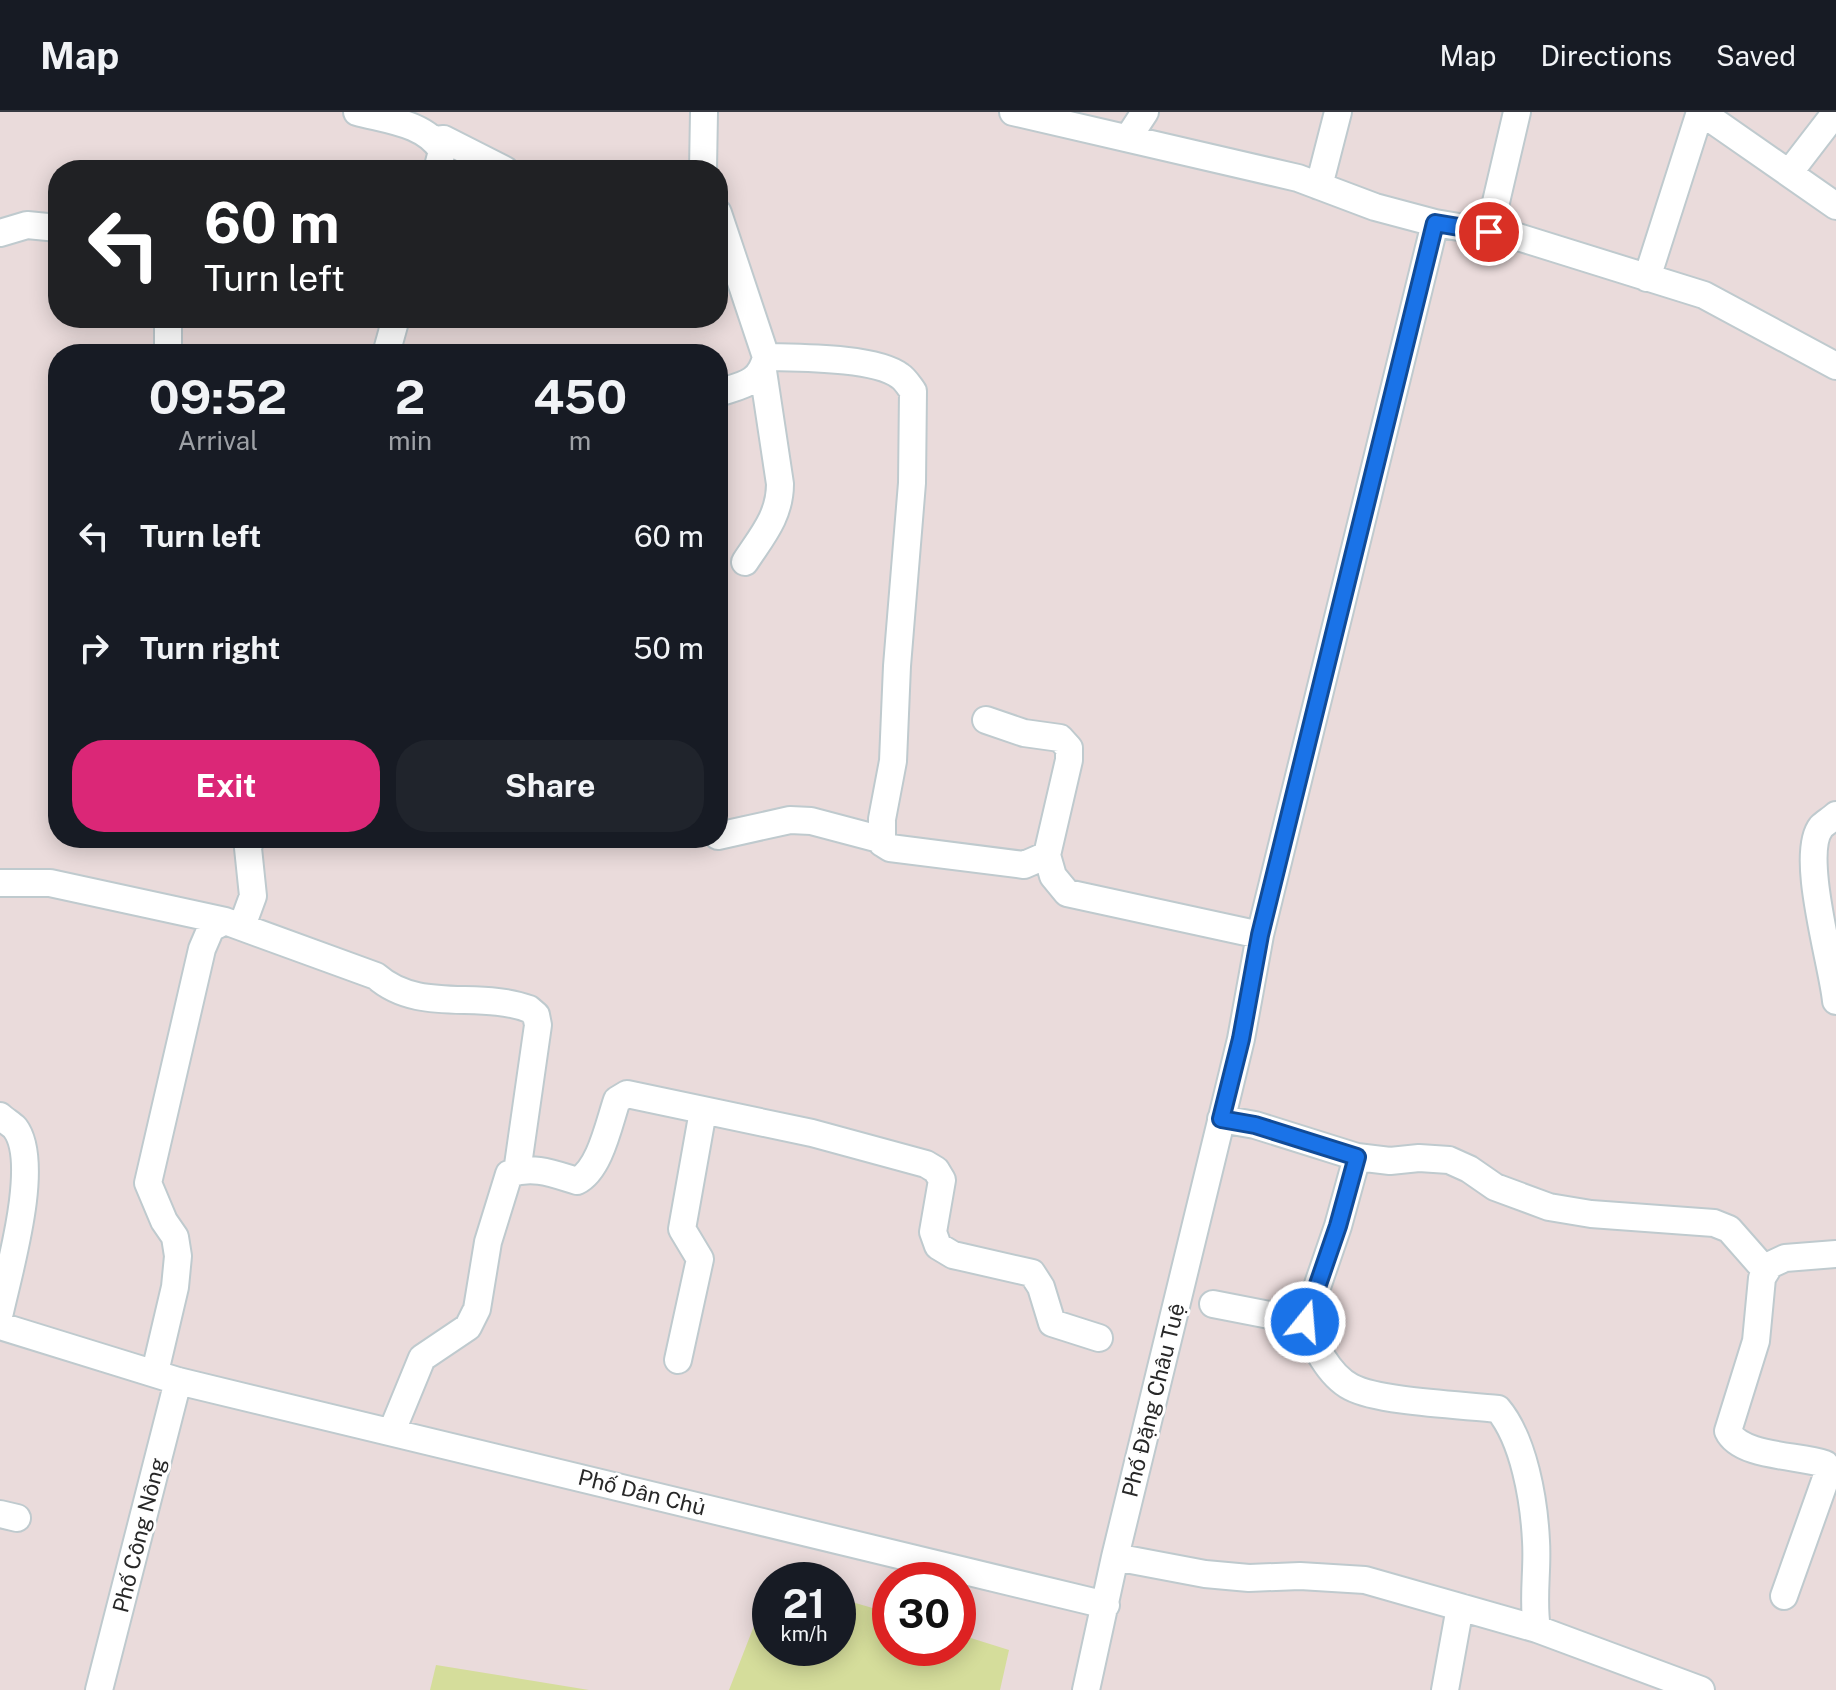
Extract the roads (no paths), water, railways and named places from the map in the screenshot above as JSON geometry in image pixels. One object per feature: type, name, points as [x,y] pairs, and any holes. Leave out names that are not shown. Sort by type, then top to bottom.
[{"type":"street","points":[[357,112],[425,132],[442,151],[440,160]]},
{"type":"street","points":[[703,160],[704,112]]},
{"type":"street","points":[[1013,112],[1298,178],[1375,207],[1435,223],[1518,237],[1704,295],[1836,366]]},
{"type":"street","points":[[1128,138],[1145,112]]},
{"type":"street","points":[[1319,186],[1338,112]]},
{"type":"street","points":[[1489,232],[1517,112]]},
{"type":"street","points":[[1647,278],[1700,112],[1836,206]]},
{"type":"street","points":[[1789,173],[1836,112]]},
{"type":"street","points":[[435,140],[444,139],[485,160]]},
{"type":"street","points":[[986,720],[1024,733],[1060,738],[1069,748],[1069,760],[1047,855],[1053,876],[1067,893],[1260,935],[1435,223]]},
{"type":"street","points":[[0,233],[27,225],[48,227]]},
{"type":"street","points":[[728,245],[765,364],[780,484],[777,514],[745,562]]},
{"type":"street","points":[[728,390],[749,383],[765,364],[830,359],[878,367],[900,375],[913,391],[912,483],[897,666],[893,761],[882,819],[882,843]]},
{"type":"street","points":[[1835,994],[1823,943],[1814,856],[1819,829],[1836,815]]},
{"type":"street","points":[[728,834],[790,820],[811,821],[879,839],[890,848],[1024,865],[1047,855]]},
{"type":"street","points":[[234,924],[253,896],[248,848]]},
{"type":"street","points":[[0,883],[50,883],[234,924],[376,976],[387,986],[430,1000],[471,999],[529,1009],[536,1015],[538,1025],[518,1165],[520,1170]]},
{"type":"street","name":"Phố Công Nông","points":[[99,1690],[167,1376],[178,1256],[175,1237],[160,1213],[148,1183],[202,949],[211,928],[234,924]]},
{"type":"street","name":"Phố Đặng Châu Tuệ","points":[[1086,1690],[1115,1557],[1241,1039],[1260,935]]},
{"type":"street","points":[[392,1431],[422,1358],[468,1327],[477,1309],[488,1242],[509,1174],[520,1170],[543,1170],[577,1181],[586,1177],[595,1163],[617,1100],[627,1094],[812,1133],[926,1164],[936,1170],[942,1180],[933,1232],[938,1246],[953,1255],[1032,1273],[1041,1287],[1052,1323],[1099,1338]]},
{"type":"street","points":[[678,1360],[700,1259],[682,1229],[703,1111]]},
{"type":"street","points":[[1222,1115],[1357,1157],[1390,1161],[1419,1158],[1449,1160],[1495,1187],[1549,1207],[1591,1214],[1714,1223],[1729,1229],[1766,1271]]},
{"type":"street","points":[[0,1116],[15,1128],[23,1148],[24,1184],[19,1226],[0,1312]]},
{"type":"street","points":[[1357,1157],[1338,1226],[1305,1322],[1311,1338],[1333,1372],[1351,1387],[1388,1396],[1498,1409],[1507,1420],[1532,1495],[1537,1542],[1533,1607],[1537,1629]]},
{"type":"street","points":[[1784,1596],[1827,1475],[1825,1464],[1748,1448],[1732,1440],[1728,1431],[1756,1341],[1762,1278],[1766,1271],[1770,1265],[1785,1258],[1836,1254]]},
{"type":"street","points":[[1213,1304],[1305,1322]]},
{"type":"street","name":"Phố Dân Chủ","points":[[0,1326],[167,1376],[1106,1605]]},
{"type":"street","points":[[1115,1557],[1205,1574],[1365,1580],[1537,1629],[1701,1690]]},
{"type":"street","points":[[1445,1690],[1460,1607]]}]
